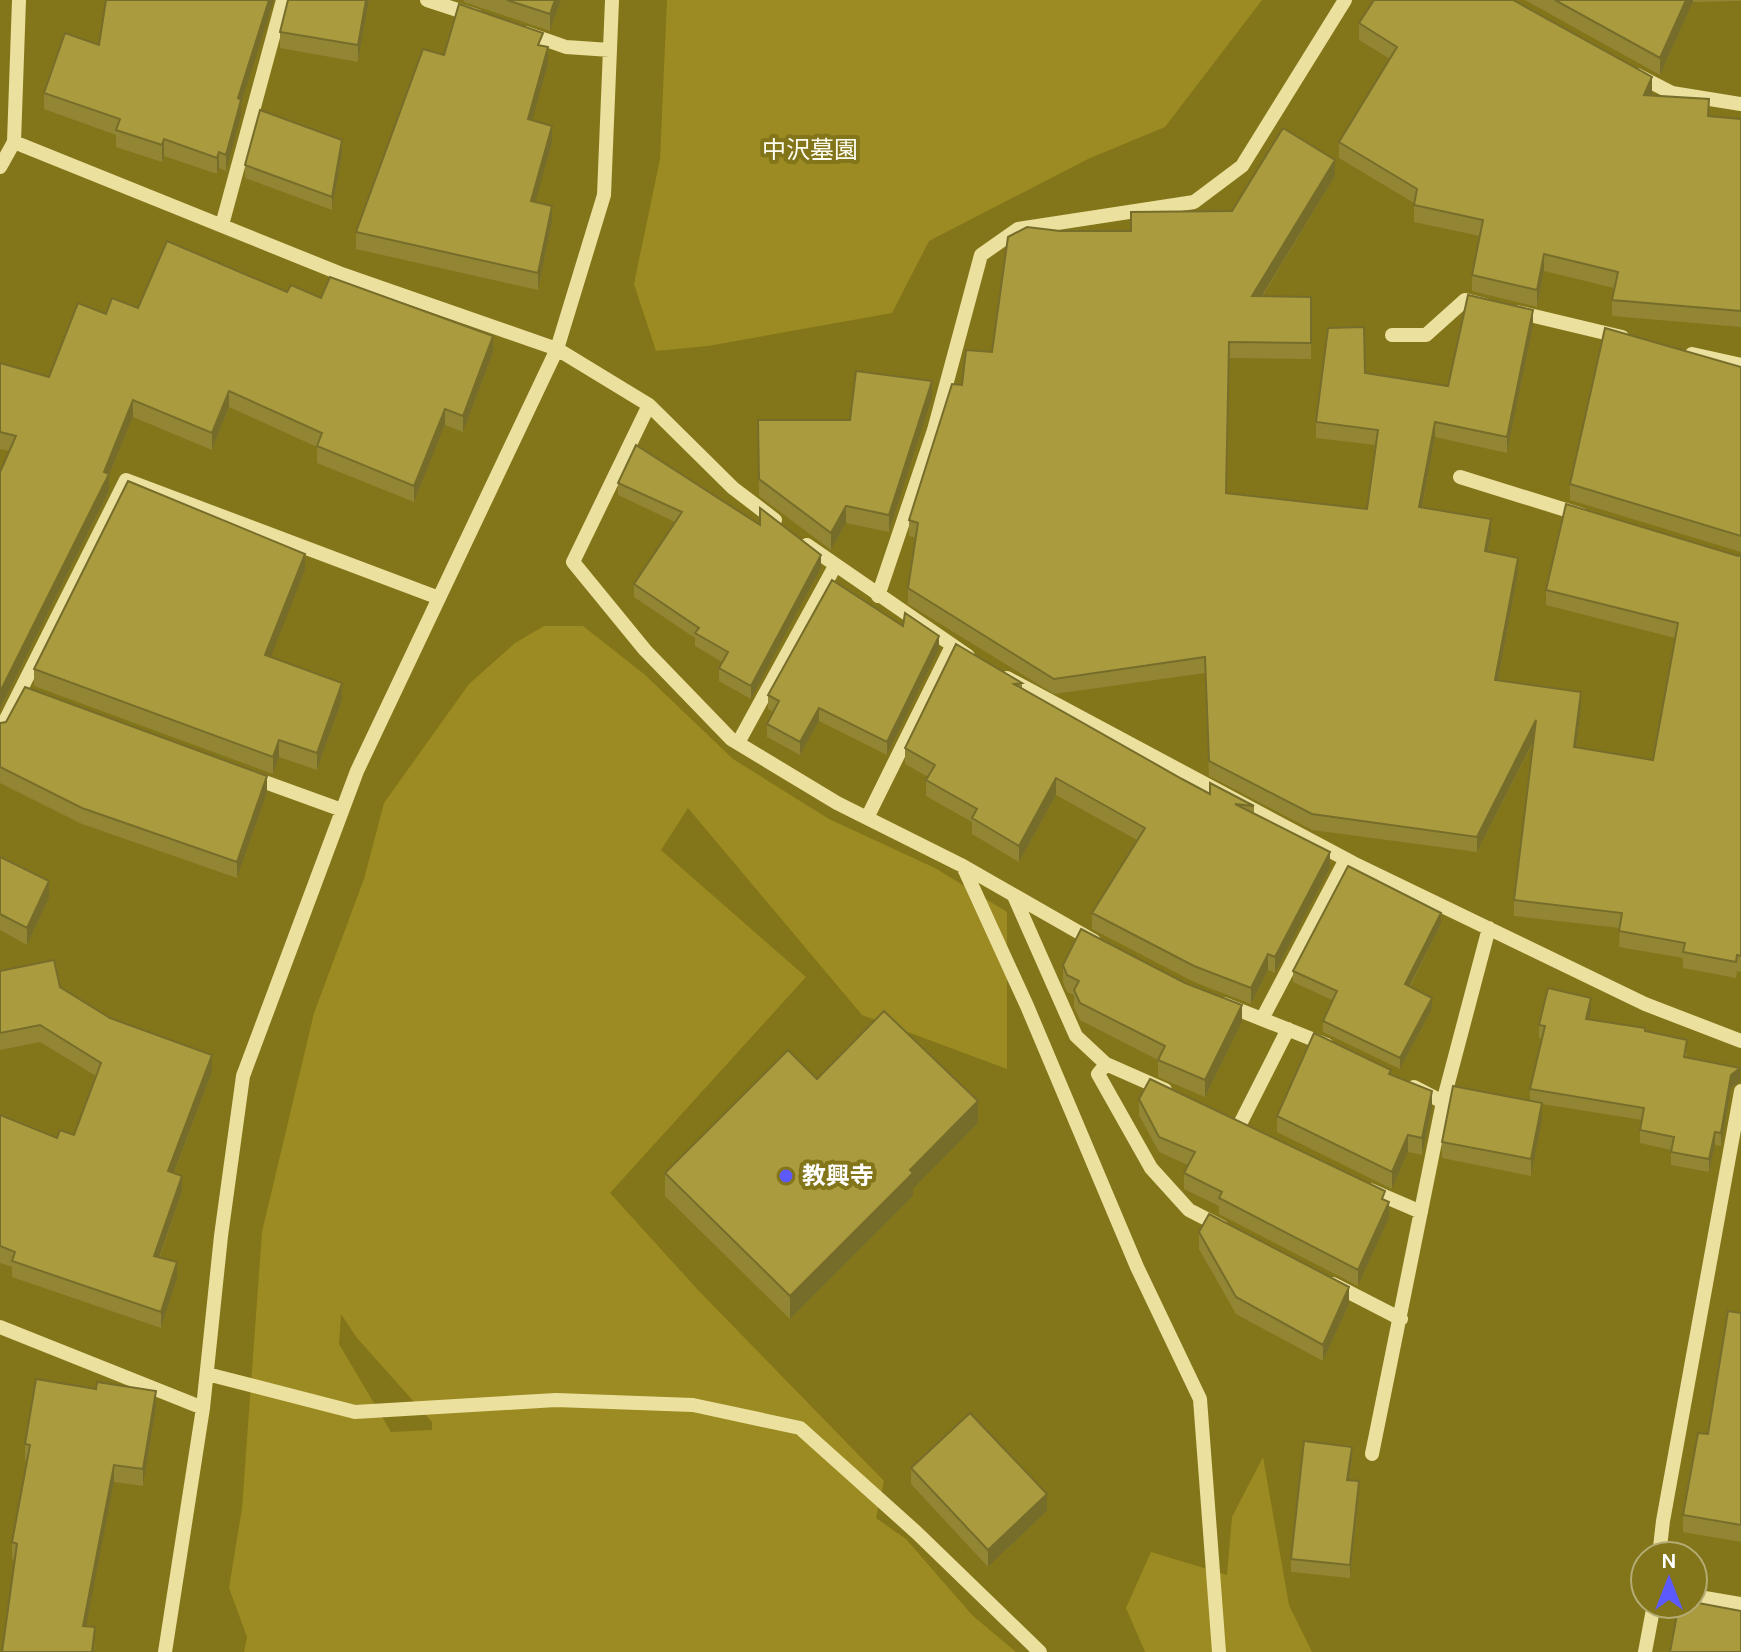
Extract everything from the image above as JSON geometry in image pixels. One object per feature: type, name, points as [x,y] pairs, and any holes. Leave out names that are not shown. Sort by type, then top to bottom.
[{"type":"street","points":[[0,167],[14,142],[19,0]]},
{"type":"street","points":[[222,225],[283,0]]},
{"type":"street","points":[[427,0],[566,47],[610,50]]},
{"type":"street","points":[[165,1652],[203,1408],[221,1236],[243,1076],[357,771],[557,349],[604,195],[612,0]]},
{"type":"street","points":[[878,596],[934,430],[981,255],[1018,229],[1194,202],[1242,166],[1345,0]]},
{"type":"street","points":[[1624,67],[1672,93],[1741,104]]},
{"type":"street","points":[[14,142],[339,273],[557,349],[649,405],[733,488],[835,566],[952,646],[1062,711],[1346,859],[1645,1004],[1741,1041]]},
{"type":"street","points":[[1392,335],[1426,335],[1465,300],[1635,340]]},
{"type":"street","points":[[1681,351],[1741,365]]},
{"type":"street","points":[[649,405],[573,562],[645,650],[738,743],[867,818],[963,866],[1108,949]]},
{"type":"street","points":[[1460,477],[1594,519]]},
{"type":"street","points":[[0,731],[29,695],[126,480],[439,598]]},
{"type":"street","points":[[738,743],[835,566]]},
{"type":"street","points":[[867,818],[952,646]]},
{"type":"street","points":[[240,773],[342,810]]},
{"type":"street","points":[[1262,1019],[1346,859]]},
{"type":"street","points":[[963,866],[1027,1006],[1137,1267],[1200,1399],[1219,1652]]},
{"type":"street","points":[[1014,896],[1076,1036],[1106,1064],[1173,1094]]},
{"type":"street","points":[[1372,1454],[1443,1102],[1489,928]]},
{"type":"street","points":[[1204,996],[1348,1054]]},
{"type":"street","points":[[1240,1124],[1288,1029]]},
{"type":"street","points":[[1106,1064],[1098,1074],[1151,1168],[1189,1210],[1231,1232]]},
{"type":"street","points":[[1402,1081],[1443,1102]]},
{"type":"street","points":[[1661,1540],[1741,1091]]},
{"type":"street","points":[[1357,1184],[1421,1212]]},
{"type":"street","points":[[1316,1275],[1401,1319]]},
{"type":"street","points":[[0,1327],[203,1408]]},
{"type":"street","points":[[207,1374],[355,1412],[556,1400],[678,1404],[800,1428],[916,1532],[1040,1652]]},
{"type":"street","points":[[1709,1599],[1741,1604]]},
{"type":"street","points":[[1645,1652],[1651,1620]]},
{"type":"green space","name":"中沢墓園","points":[[667,0],[1262,0],[1165,127],[1088,159],[929,241],[892,313],[708,346],[656,351],[634,284],[660,159]]},
{"type":"green space","points":[[544,626],[583,626],[644,674],[733,759],[829,819],[935,868],[1007,912],[1007,1069],[862,1015],[688,808],[661,850],[806,977],[610,1193],[698,1290],[884,1481],[876,1518],[906,1539],[972,1615],[1016,1652],[244,1652],[247,1637],[229,1588],[242,1508],[262,1232],[314,1013],[364,879],[384,803],[469,684],[515,643]],"holes":[[[341,1314],[357,1338],[432,1422],[432,1430],[391,1432],[339,1344]]]},
{"type":"green space","points":[[1263,1457],[1289,1605],[1312,1652],[1145,1652],[1126,1608],[1151,1552],[1227,1575],[1232,1517]]},
{"type":"building","points":[[106,0],[269,0],[238,98],[241,100],[226,155],[219,152],[217,158],[164,139],[162,145],[116,130],[120,119],[44,93],[65,33],[99,45]]},
{"type":"building","points":[[288,0],[366,0],[358,45],[280,32]]},
{"type":"building","points":[[507,0],[555,0],[550,14]]},
{"type":"building","points":[[1374,0],[1513,0],[1652,77],[1644,95],[1709,99],[1708,116],[1741,119],[1741,311],[1612,300],[1618,272],[1544,254],[1537,290],[1472,275],[1483,220],[1414,205],[1417,189],[1339,142],[1397,47],[1359,23]]},
{"type":"building","points":[[1555,0],[1686,0],[1660,58]]},
{"type":"building","points":[[459,4],[543,33],[538,45],[548,47],[528,119],[552,126],[531,201],[552,206],[538,273],[356,232],[423,49],[444,55]]},
{"type":"building","points":[[260,110],[342,140],[332,197],[245,165]]},
{"type":"building","points":[[1283,128],[1335,160],[1252,296],[1311,297],[1311,343],[1229,342],[1226,493],[1367,509],[1378,430],[1316,422],[1328,328],[1364,327],[1365,373],[1448,386],[1468,295],[1533,310],[1507,437],[1435,422],[1419,507],[1491,519],[1485,551],[1518,558],[1495,680],[1581,692],[1574,747],[1653,760],[1678,623],[1546,590],[1566,504],[1741,555],[1741,956],[1737,955],[1736,962],[1683,952],[1685,943],[1619,931],[1622,913],[1514,900],[1536,720],[1477,837],[1312,814],[1209,761],[1205,657],[1054,679],[908,588],[918,523],[909,520],[952,384],[962,385],[966,350],[992,352],[1008,237],[1027,227],[1060,231],[1131,231],[1131,212],[1232,211]]},
{"type":"building","points":[[167,241],[287,292],[291,285],[321,298],[330,277],[493,336],[463,416],[445,409],[414,486],[317,446],[322,433],[229,391],[212,433],[133,400],[104,472],[109,474],[0,692],[0,472],[16,436],[0,432],[0,363],[49,377],[78,303],[106,314],[112,298],[138,308]]},
{"type":"building","points":[[1605,328],[1741,367],[1741,536],[1570,484]]},
{"type":"building","points":[[856,371],[932,381],[889,515],[846,506],[831,533],[759,479],[758,420],[850,420]]},
{"type":"building","points":[[636,445],[760,525],[760,508],[821,555],[751,686],[719,668],[728,652],[695,633],[699,628],[634,584],[682,512],[618,483]]},
{"type":"building","points":[[128,481],[305,554],[265,655],[342,683],[317,753],[279,740],[273,757],[34,669]]},
{"type":"building","points":[[832,580],[903,626],[905,613],[939,636],[887,742],[819,708],[800,742],[767,724],[779,701],[768,695]]},
{"type":"building","points":[[956,644],[1022,683],[1014,684],[1182,779],[1210,794],[1210,783],[1254,806],[1235,804],[1330,852],[1275,957],[1268,954],[1251,988],[1194,966],[1092,913],[1145,828],[1056,778],[1019,846],[972,818],[977,809],[926,780],[935,765],[905,748]]},
{"type":"building","points":[[25,687],[267,776],[237,862],[82,808],[0,767],[0,723],[6,722]]},
{"type":"building","points":[[0,857],[49,881],[27,928],[0,914]]},
{"type":"building","points":[[1348,866],[1441,913],[1405,984],[1432,998],[1400,1058],[1323,1021],[1337,991],[1293,971]]},
{"type":"building","points":[[1081,929],[1185,983],[1242,1005],[1205,1080],[1158,1060],[1165,1046],[1080,1003],[1074,990],[1079,981],[1067,975],[1063,965]]},
{"type":"building","points":[[54,960],[60,987],[110,1018],[212,1055],[168,1171],[182,1176],[154,1256],[177,1262],[161,1312],[12,1261],[15,1252],[0,1246],[0,1115],[57,1138],[60,1130],[74,1135],[101,1063],[40,1025],[0,1033],[0,971]]},
{"type":"building","points":[[1548,988],[1591,998],[1586,1019],[1645,1028],[1645,1031],[1687,1040],[1684,1057],[1740,1068],[1731,1075],[1721,1133],[1715,1132],[1709,1159],[1671,1152],[1674,1137],[1640,1130],[1644,1108],[1530,1089],[1545,1026],[1539,1025]]},
{"type":"building","points":[[884,1011],[978,1101],[910,1170],[913,1173],[790,1296],[665,1173],[788,1050],[817,1079]]},
{"type":"building","points":[[1314,1033],[1391,1070],[1389,1074],[1432,1091],[1422,1138],[1408,1135],[1392,1172],[1277,1116]]},
{"type":"building","points":[[1150,1079],[1385,1191],[1382,1199],[1389,1202],[1358,1270],[1219,1198],[1222,1192],[1184,1173],[1195,1152],[1159,1137],[1139,1099]]},
{"type":"building","points":[[1453,1086],[1542,1103],[1531,1159],[1442,1142]]},
{"type":"building","points":[[1209,1214],[1349,1287],[1323,1345],[1236,1297],[1199,1232]]},
{"type":"building","points":[[1728,1311],[1741,1313],[1741,1525],[1683,1515],[1698,1433],[1708,1434]]},
{"type":"building","points":[[36,1379],[96,1389],[97,1382],[156,1391],[143,1469],[114,1465],[83,1626],[95,1627],[92,1652],[2,1652],[17,1544],[12,1542],[30,1445],[25,1444]]},
{"type":"building","points":[[970,1413],[1047,1494],[988,1550],[911,1468]]},
{"type":"building","points":[[1304,1441],[1352,1447],[1347,1480],[1359,1481],[1350,1565],[1291,1559]]},
{"type":"building","points":[[1709,1605],[1741,1611],[1741,1652],[1670,1652],[1676,1620],[1709,1620]]},
{"type":"place","name":"教興寺","points":[[786,1176]]}]
